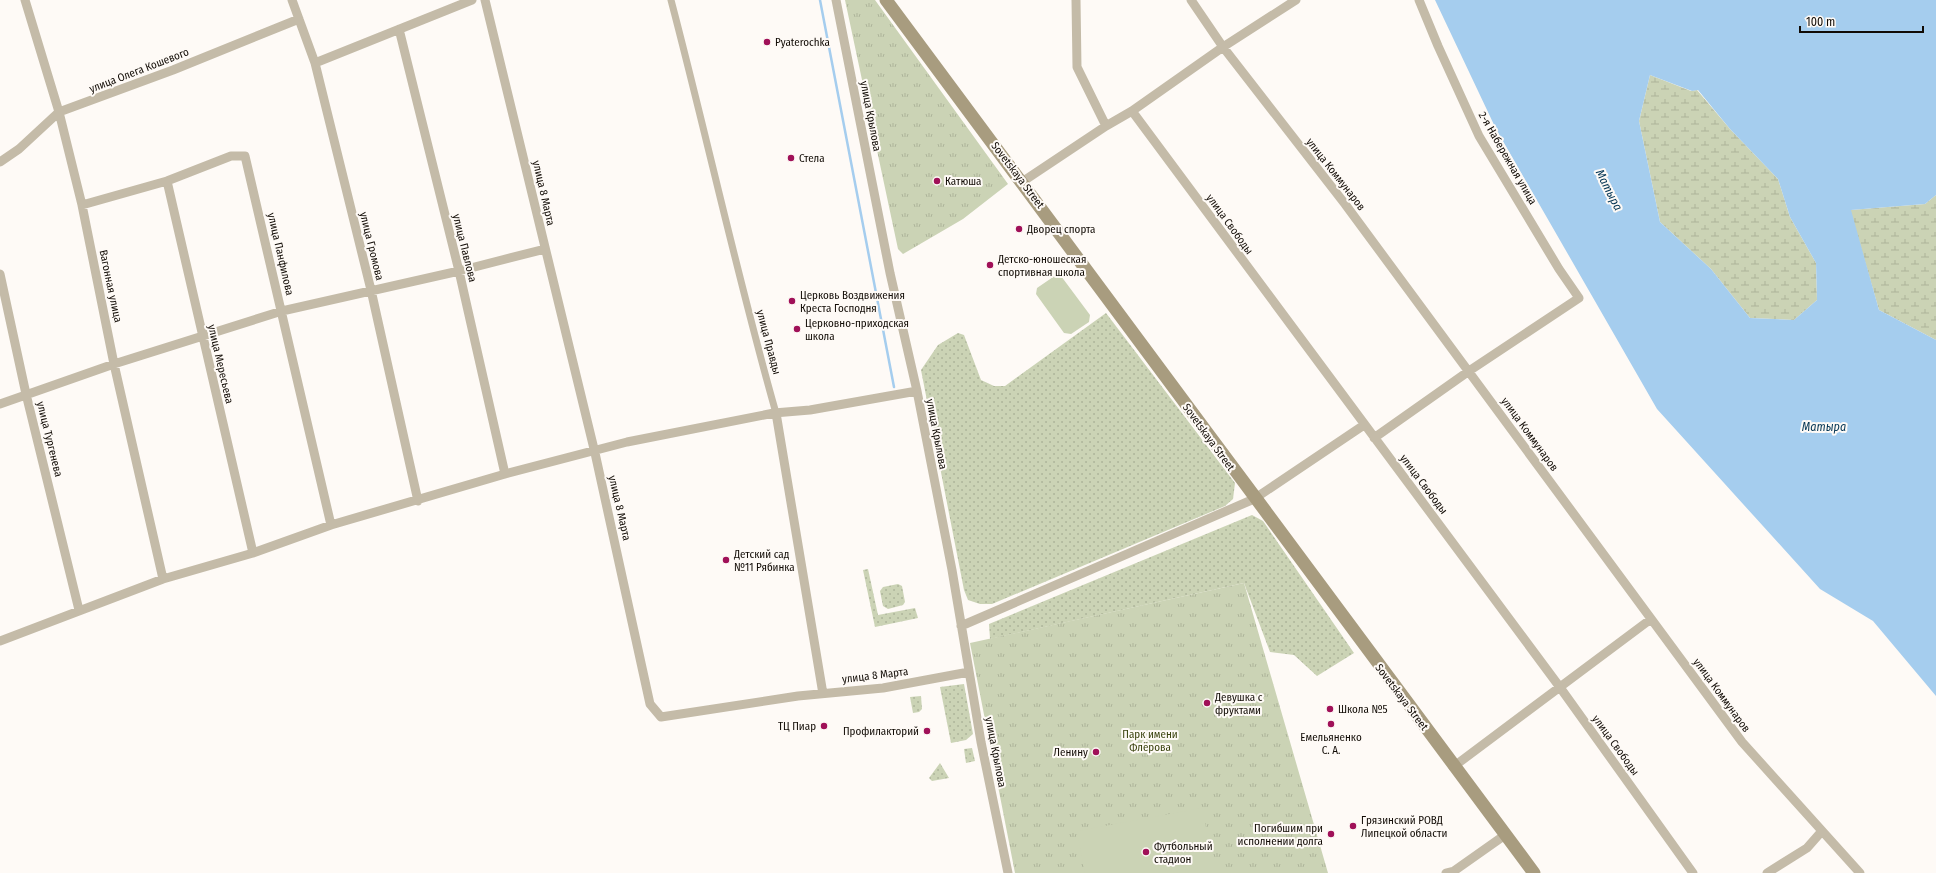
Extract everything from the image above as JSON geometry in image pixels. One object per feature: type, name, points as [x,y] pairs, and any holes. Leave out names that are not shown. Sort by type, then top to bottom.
[{"type":"main road","name":"Sovetskaya Street","points":[[886,0],[1022,182],[1254,499],[1453,767],[1534,873]]},
{"type":"street","name":"Вагонная улица","points":[[25,0],[59,112],[82,205],[114,364],[163,579]]},
{"type":"street","name":"улица Громова","points":[[292,0],[315,63],[371,290],[418,501]]},
{"type":"street","points":[[315,63],[472,0]]},
{"type":"street","name":"улица 8 Марта","points":[[485,0],[517,127],[594,450],[650,704],[661,716],[823,694],[883,688],[969,672]]},
{"type":"street","name":"улица Правды","points":[[671,0],[711,156],[744,296],[776,413],[823,694]]},
{"type":"street","name":"улица Крылова","points":[[836,0],[890,273],[917,391],[981,742],[1008,873]]},
{"type":"street","points":[[1076,0],[1077,67],[1106,126]]},
{"type":"street","name":"улица Коммунаров","points":[[1191,0],[1223,47],[1345,204],[1742,742],[1860,873]]},
{"type":"street","points":[[1022,182],[1046,164],[1106,126],[1132,112],[1223,47],[1296,0]]},
{"type":"street","name":"2-я Набережная улица","points":[[1420,0],[1438,46],[1479,136],[1559,269],[1579,298],[1469,371]]},
{"type":"street","name":"улица Олега Кошевого","points":[[0,162],[19,149],[59,112],[173,70],[299,19]]},
{"type":"street","name":"улица Павлова","points":[[398,29],[459,271],[505,474]]},
{"type":"street","name":"улица Свободы","points":[[1132,112],[1558,686],[1693,873]]},
{"type":"street","name":"улица Панфилова","points":[[82,205],[167,181],[230,156],[245,156],[331,525]]},
{"type":"street","name":"улица Мересьева","points":[[167,181],[253,553]]},
{"type":"street","points":[[0,404],[114,364],[282,311],[459,271],[545,249]]},
{"type":"street","name":"улица Тургенева","points":[[0,274],[26,394],[79,610]]},
{"type":"street","points":[[1374,438],[1469,371]]},
{"type":"street","points":[[0,641],[163,579],[253,553],[331,525],[418,501],[505,474],[627,442],[776,413],[810,410],[917,391]]},
{"type":"street","points":[[961,626],[1254,499],[1364,425]]},
{"type":"street","points":[[1453,767],[1558,686],[1651,618]]},
{"type":"street","points":[[1767,873],[1807,848],[1822,831]]},
{"type":"street","points":[[1446,873],[1454,871],[1505,835]]},
{"type":"green space","points":[[845,0],[875,0],[1008,184],[963,219],[903,254],[898,249]]},
{"type":"green space","points":[[1650,75],[1691,91],[1697,90],[1730,129],[1778,179],[1790,217],[1816,263],[1817,300],[1794,320],[1750,318],[1711,269],[1660,222],[1639,121]]},
{"type":"green space","points":[[1936,195],[1936,340],[1879,310],[1850,210],[1925,204]]},
{"type":"green space","points":[[1056,275],[1061,276],[1090,315],[1089,322],[1071,334],[1064,333],[1036,294],[1037,288]]},
{"type":"green space","points":[[1106,313],[1235,483],[1233,499],[1225,506],[992,604],[980,604],[968,600],[964,590],[921,370],[938,345],[958,333],[964,335],[981,380],[994,386],[1005,386]]},
{"type":"green space","points":[[1252,515],[1263,521],[1354,653],[1317,676],[1294,655],[1270,652],[1244,583],[990,639],[989,624]]},
{"type":"green space","points":[[868,569],[878,615],[915,608],[918,618],[875,627],[863,570]]},
{"type":"green space","name":"Парк имени Флёрова","points":[[1244,583],[1328,873],[1015,873],[970,643]]},
{"type":"green space","points":[[898,584],[902,586],[905,602],[903,605],[888,609],[883,606],[880,591],[883,587]]},
{"type":"green space","points":[[964,684],[973,734],[966,740],[951,743],[940,687]]},
{"type":"green space","points":[[921,696],[922,709],[919,712],[913,713],[910,697]]},
{"type":"green space","points":[[972,748],[975,761],[966,763],[964,749]]},
{"type":"green space","points":[[940,763],[949,778],[932,781],[929,778]]},
{"type":"green space","name":"Футбольный стадион","points":[[1202,808],[1215,873],[1085,873],[1077,831]]},
{"type":"water","name":"Матыра","points":[[1435,0],[1936,0],[1936,195],[1925,204],[1851,210],[1879,310],[1936,340],[1936,696],[1873,621],[1820,589],[1657,409],[1496,129]],"holes":[[[1650,75],[1692,91],[1698,90],[1730,129],[1778,179],[1790,217],[1816,263],[1817,300],[1794,320],[1750,318],[1711,269],[1660,222],[1639,121]]]},
{"type":"waterway","points":[[820,0],[894,387]]},
{"type":"place","name":"Pyaterochka","points":[[767,42]]},
{"type":"place","name":"Стела","points":[[791,158]]},
{"type":"place","name":"Катюша","points":[[937,181]]},
{"type":"place","name":"Дворец спорта","points":[[1019,229]]},
{"type":"place","name":"Детско-юношеская спортивная школа","points":[[990,265]]},
{"type":"place","name":"Церковь Воздвижения Креста Господня","points":[[792,301]]},
{"type":"place","name":"Церковно-приходская школа","points":[[797,329]]},
{"type":"place","name":"Детский сад №11 Рябинка","points":[[726,560]]},
{"type":"place","name":"Девушка с фруктами","points":[[1207,703]]},
{"type":"place","name":"Школа №5","points":[[1330,709]]},
{"type":"place","name":"Емельяненко С. А.","points":[[1331,724]]},
{"type":"place","name":"ТЦ Пиар","points":[[824,726]]},
{"type":"place","name":"Профилакторий","points":[[927,731]]},
{"type":"place","name":"Ленину","points":[[1096,752]]},
{"type":"place","name":"Грязинский РОВД Липецкой области","points":[[1353,826]]},
{"type":"place","name":"Погибшим при исполнении долга","points":[[1331,834]]},
{"type":"place","name":"Футбольный стадион","points":[[1146,852]]}]
